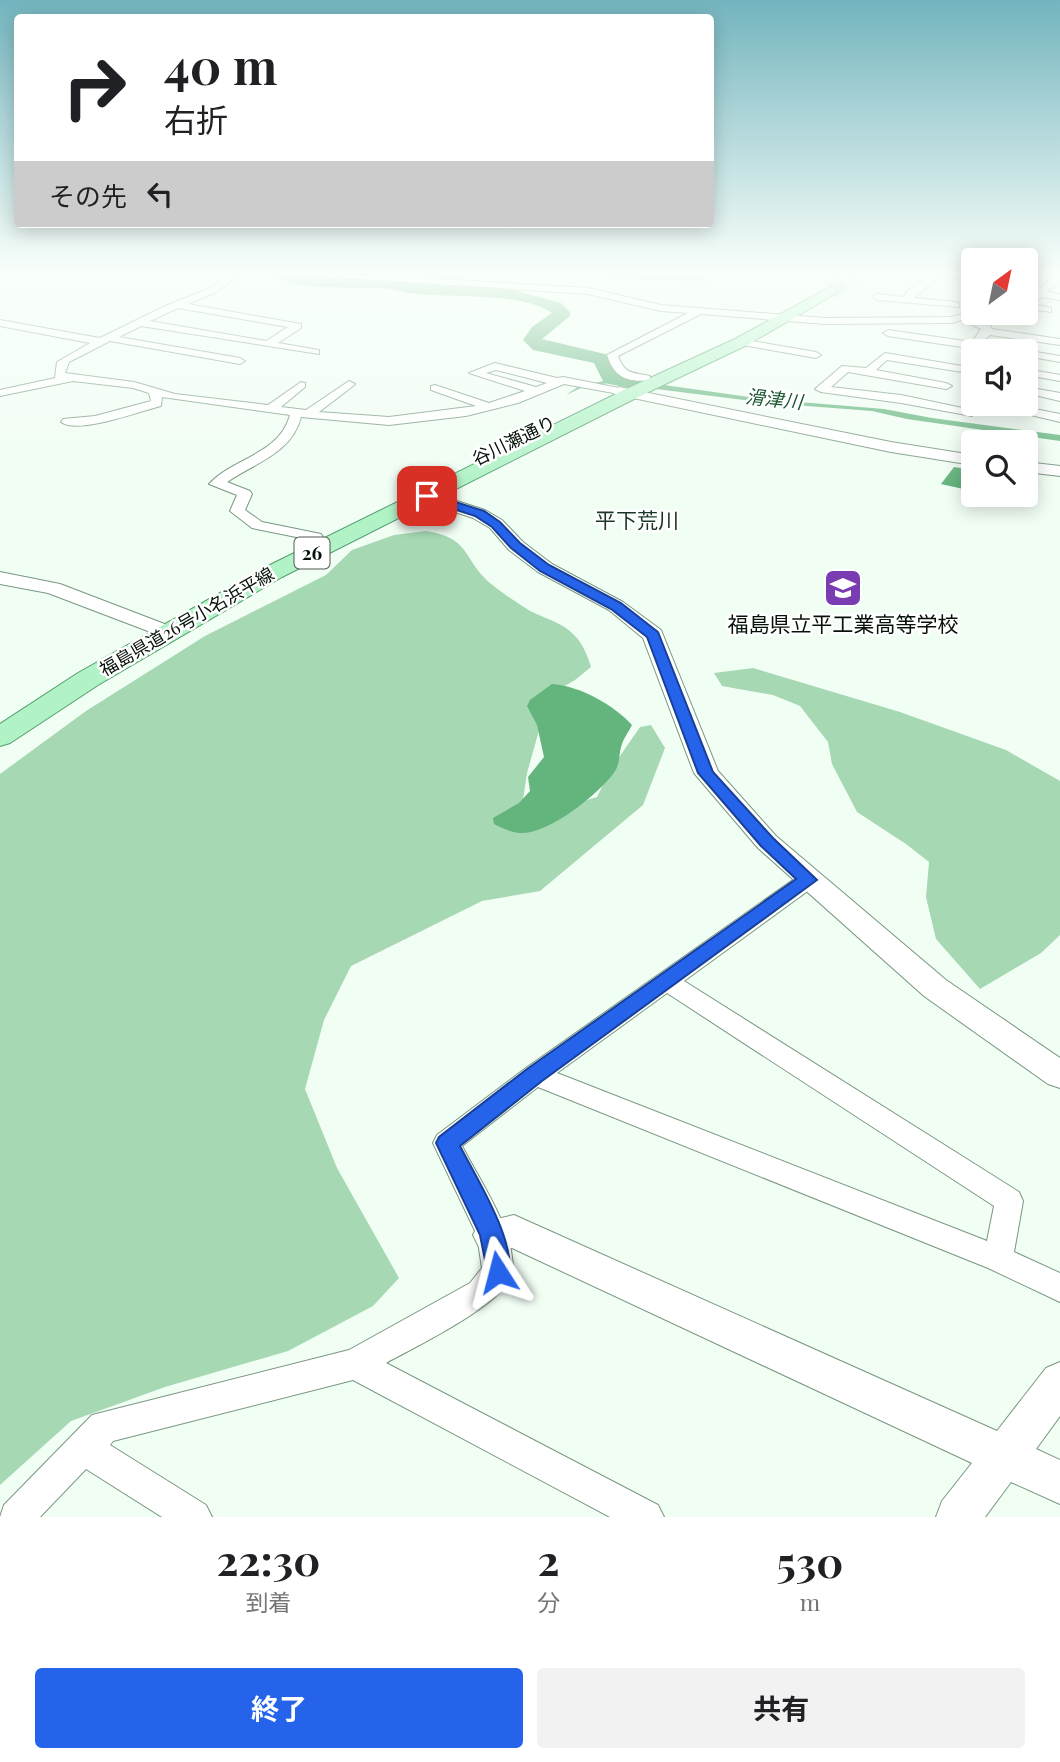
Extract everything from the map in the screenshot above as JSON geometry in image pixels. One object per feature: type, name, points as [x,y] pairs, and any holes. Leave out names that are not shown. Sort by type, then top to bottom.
[{"type":"main road","name":"26","points":[[636,386],[718,346]]},
{"type":"main road","name":"福島県道26号小名浜平線","points":[[0,737],[160,629],[274,572],[419,493],[636,386],[732,346]]},
{"type":"main road","name":"26","points":[[0,720],[316,537],[419,493]]},
{"type":"street","points":[[94,346],[61,364],[58,376],[134,384],[174,397],[301,414],[389,421],[442,416],[489,406],[590,371]]},
{"type":"street","points":[[148,346],[240,361]]},
{"type":"street","points":[[279,346],[315,352]]},
{"type":"street","points":[[631,346],[612,355],[617,369],[636,386]]},
{"type":"street","points":[[763,346],[816,355]]},
{"type":"street","points":[[1037,346],[1030,354],[1060,359]]},
{"type":"street","points":[[152,359],[172,349]]},
{"type":"street","points":[[868,372],[885,355],[954,377]]},
{"type":"street","points":[[537,391],[475,373],[495,366],[560,381],[636,386],[891,447],[961,458]]},
{"type":"street","points":[[928,405],[961,367]]},
{"type":"street","points":[[961,378],[846,368],[821,388],[961,412]]},
{"type":"street","points":[[1038,374],[1060,378]]},
{"type":"street","points":[[0,394],[69,379]]},
{"type":"street","points":[[316,537],[249,521],[237,511],[245,494],[216,484],[279,446],[295,419],[349,384]]},
{"type":"street","points":[[271,409],[301,385]]},
{"type":"street","points":[[435,388],[489,406]]},
{"type":"street","points":[[68,422],[96,420],[157,404],[153,389]]},
{"type":"street","points":[[1038,392],[1060,397]]},
{"type":"street","points":[[1038,414],[1060,418]]},
{"type":"street","points":[[1038,468],[1060,471]]},
{"type":"street","points":[[419,493],[480,514],[496,524],[516,546],[545,568],[616,606],[653,635],[706,773],[767,842],[935,988],[1060,1075]]},
{"type":"street","points":[[0,578],[53,587],[160,629]]},
{"type":"street","points":[[16,1517],[104,1427],[355,1364],[481,1293],[498,1272],[492,1234],[447,1143],[535,1075],[808,880]]},
{"type":"street","points":[[666,981],[1009,1202],[998,1259]]},
{"type":"street","points":[[535,1075],[998,1259],[1060,1288]]},
{"type":"street","points":[[492,1234],[514,1231],[1060,1482]]},
{"type":"street","points":[[355,1364],[646,1517]]},
{"type":"street","points":[[958,1517],[1060,1382]]},
{"type":"street","points":[[82,1447],[194,1517]]},
{"type":"shaded area","points":[[612,368],[622,379],[763,399],[884,409],[1022,430],[984,430],[872,411],[768,403],[608,383],[583,387],[566,395],[579,386],[604,381],[601,369]]},
{"type":"shaded area","points":[[1038,432],[1060,435],[1060,441],[1038,438]]},
{"type":"shaded area","points":[[954,467],[961,468],[961,488],[941,484]]},
{"type":"shaded area","points":[[426,531],[441,534],[459,544],[481,574],[495,587],[530,611],[569,630],[588,658],[591,667],[549,695],[527,773],[523,800],[550,811],[597,797],[611,769],[640,727],[651,725],[665,748],[643,805],[540,891],[482,901],[351,966],[324,1020],[305,1089],[337,1168],[399,1278],[373,1306],[288,1351],[165,1387],[71,1421],[0,1485],[0,774],[86,711],[205,636],[326,575],[352,550],[394,535]]},
{"type":"shaded area","points":[[753,668],[900,712],[1006,750],[1060,781],[1060,935],[1041,953],[980,989],[936,939],[926,897],[929,862],[857,812],[832,764],[828,742],[800,706],[773,695],[722,686],[714,673]]},
{"type":"shaded area","points":[[552,684],[574,688],[596,698],[616,710],[632,725],[622,744],[616,770],[595,793],[544,828],[531,832],[512,832],[494,824],[493,818],[519,803],[530,791],[528,777],[544,757],[537,725],[527,706],[530,700]]},
{"type":"waterway","name":"滑津川","points":[[540,346],[602,359],[611,379],[645,385]]},
{"type":"place","name":"福島県立平工業高等学校","points":[[843,588]]},
{"type":"district","name":"平下荒川","points":[[637,521]]},
{"type":"route","points":[[427,496],[480,514],[496,524],[516,546],[545,568],[616,606],[653,635],[706,773],[767,842],[808,880],[535,1075],[447,1143],[492,1234],[498,1272]]}]
